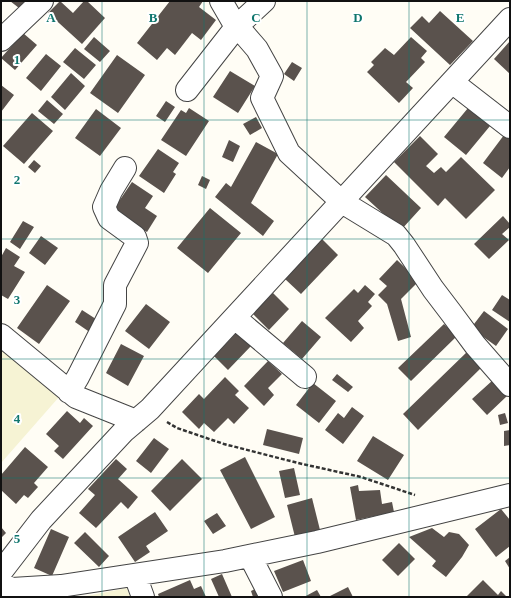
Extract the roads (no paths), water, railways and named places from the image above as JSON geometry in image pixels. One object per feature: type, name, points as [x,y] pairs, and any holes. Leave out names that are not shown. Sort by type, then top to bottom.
[{"type":"street","points":[[1,40],[42,1]]},
{"type":"street","points":[[221,1],[236,26],[257,49],[272,76],[262,98],[289,153],[342,202],[396,235],[475,346],[510,386]]},
{"type":"street","points":[[187,90],[236,26],[264,1]]},
{"type":"street","points":[[1,572],[41,520],[124,431],[143,415],[235,318],[510,19]]},
{"type":"street","points":[[452,82],[510,126]]},
{"type":"street","points":[[69,392],[78,378],[116,304],[115,285],[137,242],[135,236],[109,218],[104,207],[111,191],[125,168]]},
{"type":"street","points":[[235,318],[305,377]]},
{"type":"street","points":[[1,335],[76,397],[143,415]]},
{"type":"street","points":[[1,584],[12,589],[61,586],[250,556],[318,542],[510,495]]},
{"type":"street","points":[[250,556],[271,597]]},
{"type":"street","points":[[135,574],[143,597]]}]
